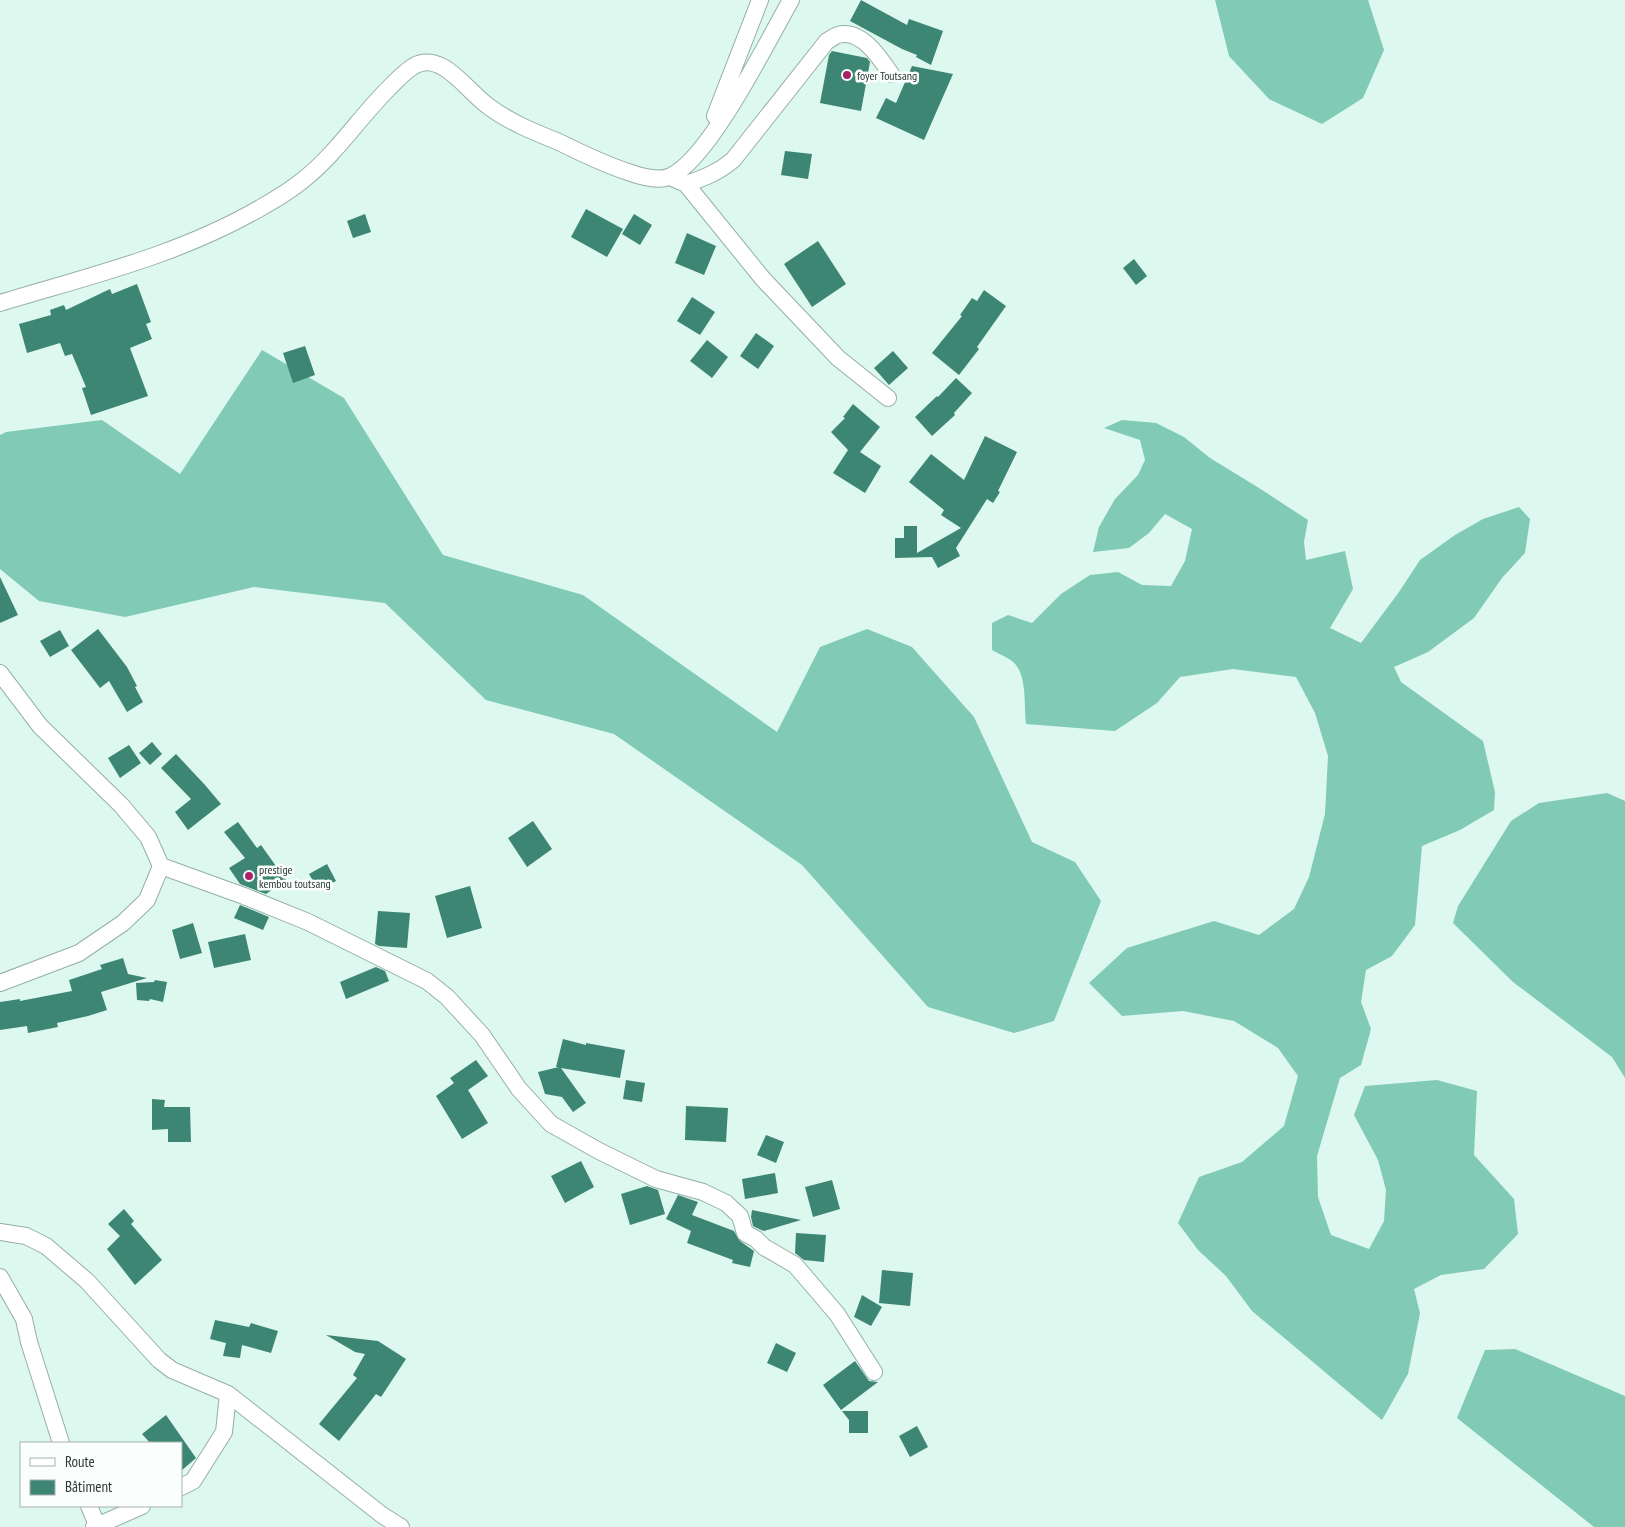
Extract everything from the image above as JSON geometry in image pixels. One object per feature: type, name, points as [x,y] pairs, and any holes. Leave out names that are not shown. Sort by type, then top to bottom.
[{"type":"street","points":[[704,146],[760,0]]},
{"type":"street","points":[[670,178],[684,167],[704,146],[736,96],[791,0]]},
{"type":"street","points":[[686,184],[721,170],[733,160],[827,41],[839,35],[854,36],[873,49],[891,74]]},
{"type":"street","points":[[0,303],[146,260],[226,227],[254,212],[304,180],[394,82],[415,65],[428,62],[443,68],[464,83],[487,105],[512,121],[628,172],[652,178],[670,178],[686,184],[763,279],[838,358],[888,398]]},
{"type":"street","points":[[0,673],[40,726],[121,805],[148,837],[161,866],[244,896],[308,922],[427,981],[447,997],[482,1035],[519,1089],[551,1124],[599,1151],[656,1178],[703,1192],[726,1203],[740,1216],[746,1233],[756,1238],[764,1247],[795,1265],[837,1314],[874,1372]]},
{"type":"street","points":[[0,983],[79,953],[123,923],[147,900],[161,866]]},
{"type":"street","points":[[0,1232],[26,1236],[46,1246],[87,1281],[159,1360],[172,1370],[228,1394],[379,1521],[402,1527]]},
{"type":"street","points":[[0,1277],[24,1319],[29,1342],[61,1442]]},
{"type":"street","points":[[182,1486],[193,1481],[224,1432],[228,1394]]},
{"type":"street","points":[[89,1507],[96,1526],[140,1507]]},
{"type":"green space","points":[[1215,0],[1368,0],[1384,50],[1363,98],[1322,124],[1269,99],[1229,56]]},
{"type":"green space","points":[[262,350],[344,398],[443,555],[583,595],[777,732],[820,647],[867,629],[912,647],[974,717],[1032,842],[1075,862],[1101,901],[1054,1021],[1014,1033],[928,1007],[802,865],[614,734],[486,700],[385,603],[254,587],[125,617],[39,601],[0,569],[0,435],[6,432],[102,420],[180,474]]},
{"type":"green space","points":[[1122,420],[1156,423],[1184,437],[1210,458],[1308,520],[1304,542],[1306,560],[1345,551],[1353,589],[1330,628],[1361,643],[1420,560],[1455,535],[1483,519],[1519,507],[1530,519],[1525,553],[1502,578],[1474,618],[1428,652],[1394,667],[1401,682],[1483,741],[1495,792],[1494,810],[1460,830],[1422,846],[1415,925],[1392,956],[1366,970],[1361,1002],[1371,1029],[1361,1065],[1340,1078],[1317,1156],[1318,1197],[1331,1235],[1369,1249],[1384,1221],[1386,1190],[1378,1160],[1354,1115],[1365,1086],[1437,1080],[1477,1091],[1474,1155],[1514,1199],[1518,1234],[1484,1269],[1441,1275],[1414,1289],[1420,1313],[1408,1374],[1382,1420],[1252,1311],[1226,1276],[1198,1250],[1178,1223],[1199,1177],[1242,1162],[1284,1126],[1298,1076],[1278,1048],[1234,1021],[1183,1011],[1122,1016],[1089,983],[1127,948],[1214,921],[1259,935],[1294,909],[1309,877],[1325,814],[1328,756],[1315,713],[1296,677],[1233,669],[1180,677],[1157,703],[1115,731],[1026,724],[1020,671],[1012,661],[992,650],[992,623],[1008,615],[1032,623],[1061,594],[1090,575],[1118,572],[1142,585],[1171,586],[1185,561],[1192,529],[1165,514],[1149,533],[1129,548],[1093,552],[1099,527],[1115,499],[1138,475],[1145,460],[1140,440],[1104,428]]},
{"type":"green space","points":[[1607,793],[1625,801],[1625,1078],[1612,1057],[1513,982],[1453,923],[1458,906],[1511,821],[1539,803]]},
{"type":"green space","points":[[1515,1349],[1625,1396],[1625,1527],[1594,1527],[1457,1418],[1485,1350]]},
{"type":"building","points":[[861,0],[907,25],[909,19],[943,31],[931,65],[916,57],[917,55],[850,21]]},
{"type":"building","name":"foyer Toutsang","points":[[832,51],[867,58],[870,62],[861,111],[820,103],[829,55]]},
{"type":"building","points":[[912,66],[953,74],[924,140],[876,118],[886,98],[896,103]]},
{"type":"building","points":[[785,151],[812,154],[808,179],[781,175]]},
{"type":"building","points":[[586,209],[623,229],[607,257],[571,237]]},
{"type":"building","points":[[365,214],[371,232],[353,238],[347,221]]},
{"type":"building","points":[[634,214],[652,225],[640,245],[622,234]]},
{"type":"building","points":[[687,233],[716,246],[704,275],[675,263]]},
{"type":"building","points":[[818,241],[846,284],[812,307],[784,264]]},
{"type":"building","points":[[1134,259],[1147,276],[1136,285],[1123,268]]},
{"type":"building","points":[[137,284],[151,322],[146,324],[152,339],[130,348],[148,396],[91,415],[82,388],[86,387],[72,354],[65,356],[60,343],[27,353],[19,324],[51,315],[50,310],[64,305],[66,310],[110,289],[112,294]]},
{"type":"building","points":[[984,290],[1006,306],[977,347],[979,349],[959,375],[932,353],[962,316],[960,315],[972,298],[977,301]]},
{"type":"building","points":[[692,297],[715,312],[700,335],[677,321]]},
{"type":"building","points":[[756,333],[774,346],[758,369],[740,356]]},
{"type":"building","points":[[707,340],[728,357],[712,378],[690,361]]},
{"type":"building","points":[[305,346],[315,375],[293,383],[283,353]]},
{"type":"building","points":[[893,351],[908,368],[889,385],[874,368]]},
{"type":"building","points":[[956,378],[972,393],[954,413],[955,415],[932,436],[915,417]]},
{"type":"building","points":[[853,404],[880,427],[860,452],[881,466],[865,493],[833,473],[848,450],[831,432],[845,418],[843,417]]},
{"type":"building","points":[[985,436],[1017,452],[998,491],[1000,492],[993,503],[987,499],[956,548],[960,556],[938,568],[932,557],[895,558],[895,538],[904,538],[904,526],[917,526],[917,553],[961,528],[941,515],[944,510],[909,482],[931,454],[964,480]]},
{"type":"building","points":[[0,577],[18,615],[0,623]]},
{"type":"building","points":[[98,629],[127,667],[143,702],[127,712],[109,681],[100,688],[71,650]]},
{"type":"building","points":[[60,630],[69,646],[50,657],[40,641]]},
{"type":"building","points":[[152,742],[162,754],[150,765],[139,753]]},
{"type":"building","points":[[129,745],[141,763],[120,778],[108,758]]},
{"type":"building","points":[[176,754],[221,804],[188,830],[175,812],[191,799],[161,768]]},
{"type":"building","points":[[533,821],[552,849],[527,867],[508,838]]},
{"type":"building","points":[[238,822],[257,848],[261,845],[286,880],[266,894],[240,884],[229,868],[245,858],[224,832]]},
{"type":"building","points":[[327,864],[336,881],[318,890],[309,874]]},
{"type":"building","points":[[470,886],[482,928],[447,938],[435,896]]},
{"type":"building","points":[[240,905],[269,917],[263,930],[234,918]]},
{"type":"building","points":[[378,911],[410,913],[407,948],[375,944]]},
{"type":"building","points":[[193,923],[202,953],[180,959],[172,930]]},
{"type":"building","points":[[245,934],[251,960],[214,968],[208,942]]},
{"type":"building","points":[[123,958],[128,974],[147,978],[101,992],[107,1010],[57,1023],[58,1027],[28,1033],[27,1026],[0,1030],[0,1002],[20,999],[20,1001],[72,991],[69,980],[102,969],[100,965]]},
{"type":"building","points":[[376,967],[385,971],[389,981],[346,999],[340,982]]},
{"type":"building","points":[[155,980],[167,982],[163,1002],[150,999],[149,1001],[137,1000],[136,983],[154,982]]},
{"type":"building","points":[[563,1039],[586,1045],[586,1043],[625,1050],[620,1078],[561,1068],[586,1103],[573,1112],[562,1097],[545,1094],[538,1072],[559,1067],[556,1067]]},
{"type":"building","points":[[476,1060],[488,1076],[468,1090],[488,1123],[462,1139],[436,1096],[454,1083],[450,1078]]},
{"type":"building","points":[[626,1080],[645,1083],[642,1102],[623,1099]]},
{"type":"building","points":[[152,1099],[165,1100],[164,1107],[190,1107],[191,1142],[168,1142],[168,1129],[152,1130]]},
{"type":"building","points":[[686,1106],[728,1108],[726,1142],[685,1140]]},
{"type":"building","points":[[766,1135],[784,1142],[776,1163],[757,1155]]},
{"type":"building","points":[[581,1161],[594,1187],[565,1203],[551,1176]]},
{"type":"building","points":[[775,1173],[778,1193],[745,1199],[742,1179]]},
{"type":"building","points":[[832,1180],[840,1209],[813,1217],[805,1187]]},
{"type":"building","points":[[647,1186],[658,1190],[665,1214],[630,1225],[621,1194]]},
{"type":"building","points":[[678,1195],[698,1202],[692,1215],[734,1231],[740,1241],[754,1251],[750,1267],[732,1263],[733,1260],[687,1243],[691,1231],[666,1219]]},
{"type":"building","points":[[124,1209],[134,1221],[131,1224],[162,1260],[135,1285],[107,1249],[120,1236],[108,1224]]},
{"type":"building","points":[[752,1210],[801,1220],[764,1231],[753,1226]]},
{"type":"building","points":[[796,1233],[826,1235],[824,1262],[804,1260],[795,1253]]},
{"type":"building","points":[[882,1270],[913,1273],[910,1306],[879,1303]]},
{"type":"building","points":[[862,1295],[882,1307],[871,1326],[854,1317]]},
{"type":"building","points":[[215,1320],[249,1327],[251,1323],[278,1331],[271,1353],[242,1345],[240,1358],[223,1356],[226,1343],[210,1339]]},
{"type":"building","points":[[326,1335],[378,1341],[406,1359],[381,1397],[376,1394],[339,1441],[319,1424],[357,1378],[353,1375],[365,1354],[355,1352]]},
{"type":"building","points":[[776,1343],[796,1353],[787,1372],[767,1363]]},
{"type":"building","points":[[855,1361],[869,1381],[878,1382],[841,1410],[823,1385]]},
{"type":"building","points":[[842,1411],[868,1411],[868,1433],[849,1433],[849,1420]]},
{"type":"building","points":[[166,1415],[196,1458],[182,1470],[182,1442],[149,1442],[142,1434]]},
{"type":"building","points":[[917,1426],[928,1447],[910,1457],[899,1436]]},
{"type":"place","name":"foyer Toutsang","points":[[847,75]]},
{"type":"place","name":"prestige kembou toutsang","points":[[249,876]]}]
